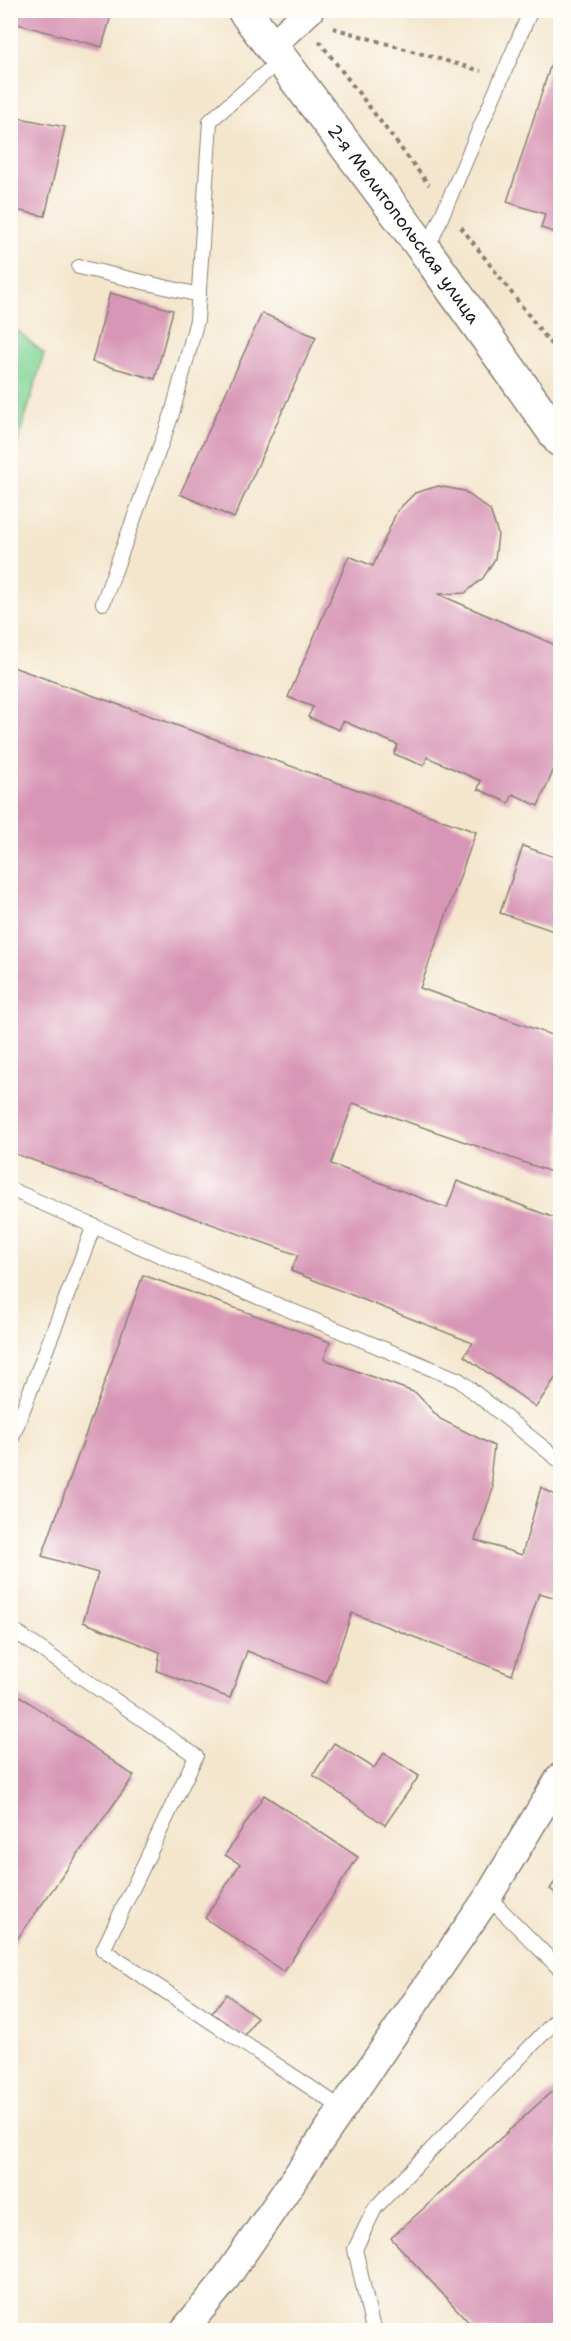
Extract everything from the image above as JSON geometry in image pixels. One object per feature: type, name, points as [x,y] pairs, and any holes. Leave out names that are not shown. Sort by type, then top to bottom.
[{"type":"street","name":"2-я Мелитопольская улица","points":[[244,10],[559,434]]},
{"type":"street","points":[[275,53],[306,15]]},
{"type":"street","points":[[184,2331],[222,2284],[488,1897],[561,1777]]},
{"type":"lane","points":[[426,252],[531,10]]},
{"type":"lane","points":[[103,603],[172,414],[197,320],[210,121],[275,53]]},
{"type":"lane","points":[[79,267],[199,295]]},
{"type":"lane","points":[[10,1189],[210,1278],[459,1380],[561,1461]]},
{"type":"lane","points":[[10,1443],[94,1226]]},
{"type":"lane","points":[[10,1628],[196,1756],[103,1950],[343,2109]]},
{"type":"lane","points":[[488,1897],[561,1969]]},
{"type":"lane","points":[[376,2331],[372,2325],[355,2248],[375,2208],[561,2016]]},
{"type":"path","points":[[306,15],[502,77]]},
{"type":"green space","points":[[10,325],[44,354],[11,465]]},
{"type":"building","points":[[10,10],[108,10],[112,12],[102,47],[10,22]]},
{"type":"building","points":[[555,51],[560,53],[560,234],[541,228],[545,214],[507,202]]},
{"type":"building","points":[[10,116],[65,127],[45,216],[10,209]]},
{"type":"building","points":[[110,293],[173,310],[155,379],[92,362]]},
{"type":"building","points":[[262,313],[316,337],[234,518],[180,494]]},
{"type":"building","points":[[438,486],[464,491],[490,510],[498,534],[495,559],[483,578],[465,593],[438,594],[560,647],[560,755],[538,806],[513,794],[509,803],[478,789],[481,781],[427,757],[424,766],[394,754],[398,745],[343,721],[339,730],[308,717],[313,707],[288,697],[349,556],[373,566],[397,511],[415,493]]},
{"type":"building","points":[[10,666],[476,832],[420,988],[560,1038],[560,1175],[353,1103],[331,1164],[447,1208],[457,1181],[560,1220],[560,1371],[536,1407],[464,1356],[473,1343],[291,1271],[298,1255],[10,1152]]},
{"type":"building","points":[[523,846],[560,859],[560,933],[500,913]]},
{"type":"building","points":[[143,1275],[330,1342],[324,1359],[416,1393],[440,1419],[494,1446],[491,1470],[493,1489],[475,1540],[522,1555],[541,1487],[560,1498],[560,1599],[539,1593],[512,1675],[352,1613],[327,1683],[247,1651],[230,1698],[157,1671],[160,1652],[83,1622],[98,1573],[42,1556]]},
{"type":"building","points":[[10,1689],[134,1776],[10,1949]]},
{"type":"building","points":[[334,1743],[374,1768],[384,1753],[419,1776],[385,1825],[313,1775]]},
{"type":"building","points":[[264,1795],[358,1857],[284,1972],[205,1918],[240,1864],[225,1855]]},
{"type":"building","points":[[560,1874],[560,1896],[550,1889]]},
{"type":"building","points":[[226,1994],[257,2017],[244,2037],[212,2013]]},
{"type":"building","points":[[560,2084],[560,2330],[476,2330],[391,2238]]}]
